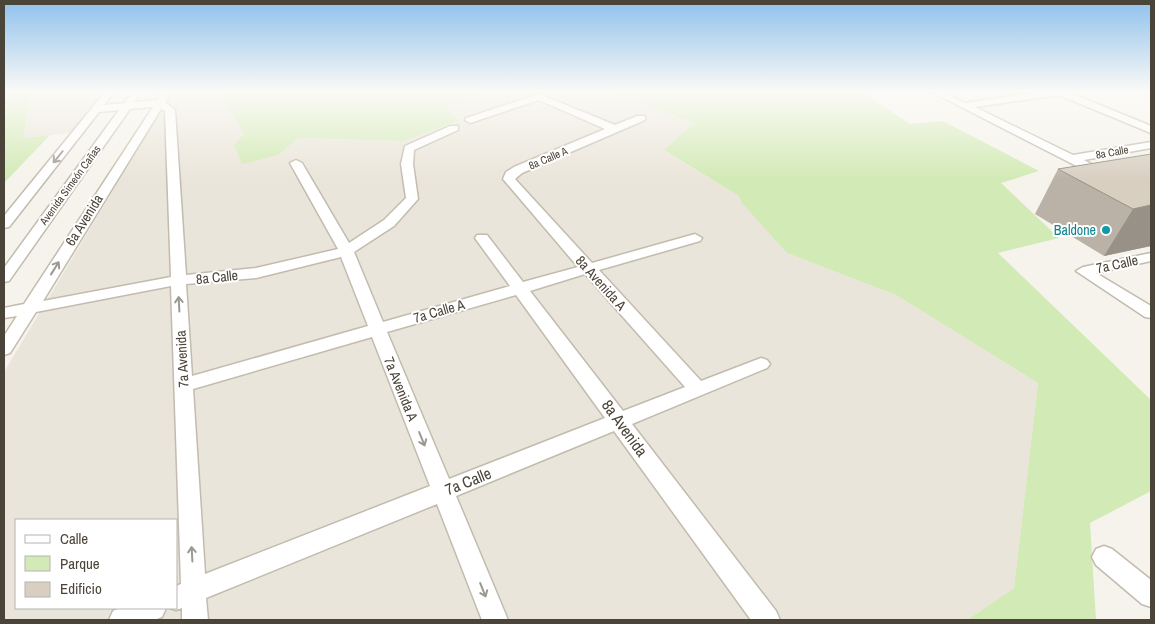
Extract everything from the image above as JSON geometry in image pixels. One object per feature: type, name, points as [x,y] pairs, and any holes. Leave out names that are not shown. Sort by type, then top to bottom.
[{"type":"street","points":[[4,224],[87,121]]},
{"type":"street","name":"Avenida Simeón Cañas","points":[[4,278],[117,121]]},
{"type":"street","name":"6a Avenida","points":[[4,349],[149,121]]},
{"type":"street","name":"7a Avenida","points":[[171,121],[183,385],[185,595],[195,620]]},
{"type":"street","points":[[596,121],[614,129]]},
{"type":"street","name":"8a Calle A","points":[[510,175],[633,121]]},
{"type":"street","points":[[994,121],[1116,180]]},
{"type":"street","points":[[1130,121],[1151,130]]},
{"type":"street","name":"8a Calle","points":[[4,313],[178,280],[256,273],[346,251],[389,222],[412,199],[408,164],[409,148],[454,128]]},
{"type":"street","name":"8a Calle","points":[[1072,159],[1151,146]]},
{"type":"street","name":"7a Avenida A","points":[[296,163],[346,251],[495,620]]},
{"type":"street","name":"8a Avenida A","points":[[510,175],[509,180],[524,199],[698,389]]},
{"type":"street","name":"8a Avenida","points":[[482,238],[620,420],[767,620]]},
{"type":"street","name":"7a Calle A","points":[[183,385],[695,238]]},
{"type":"street","name":"7a Calle","points":[[1151,257],[1084,270],[1151,313]]},
{"type":"street","name":"7a Calle","points":[[185,595],[761,364]]},
{"type":"street","points":[[1104,557],[1151,594]]},
{"type":"street","points":[[122,620],[150,609]]},
{"type":"shaded area","points":[[26,121],[81,121],[71,133],[23,138]]},
{"type":"shaded area","points":[[155,121],[237,121],[244,134],[278,155],[299,138],[403,141],[455,121],[689,121],[694,123],[665,151],[739,196],[787,253],[896,295],[1038,383],[1014,588],[967,620],[4,620],[4,372]]},
{"type":"green space","points":[[4,121],[26,121],[23,138],[50,135],[4,183]]},
{"type":"green space","points":[[236,121],[457,121],[403,141],[299,138],[278,155],[242,164],[234,145],[244,134]]},
{"type":"green space","points":[[689,121],[906,121],[910,124],[943,121],[1039,171],[1001,183],[1059,238],[998,253],[1151,400],[1151,491],[1090,523],[1096,620],[967,620],[1014,588],[1038,383],[896,295],[787,253],[741,202],[739,196],[664,150],[694,123]]},
{"type":"building","points":[[1151,154],[1151,205],[1133,209],[1058,169]]},
{"type":"place","name":"Baldone","points":[[1106,230]]}]
